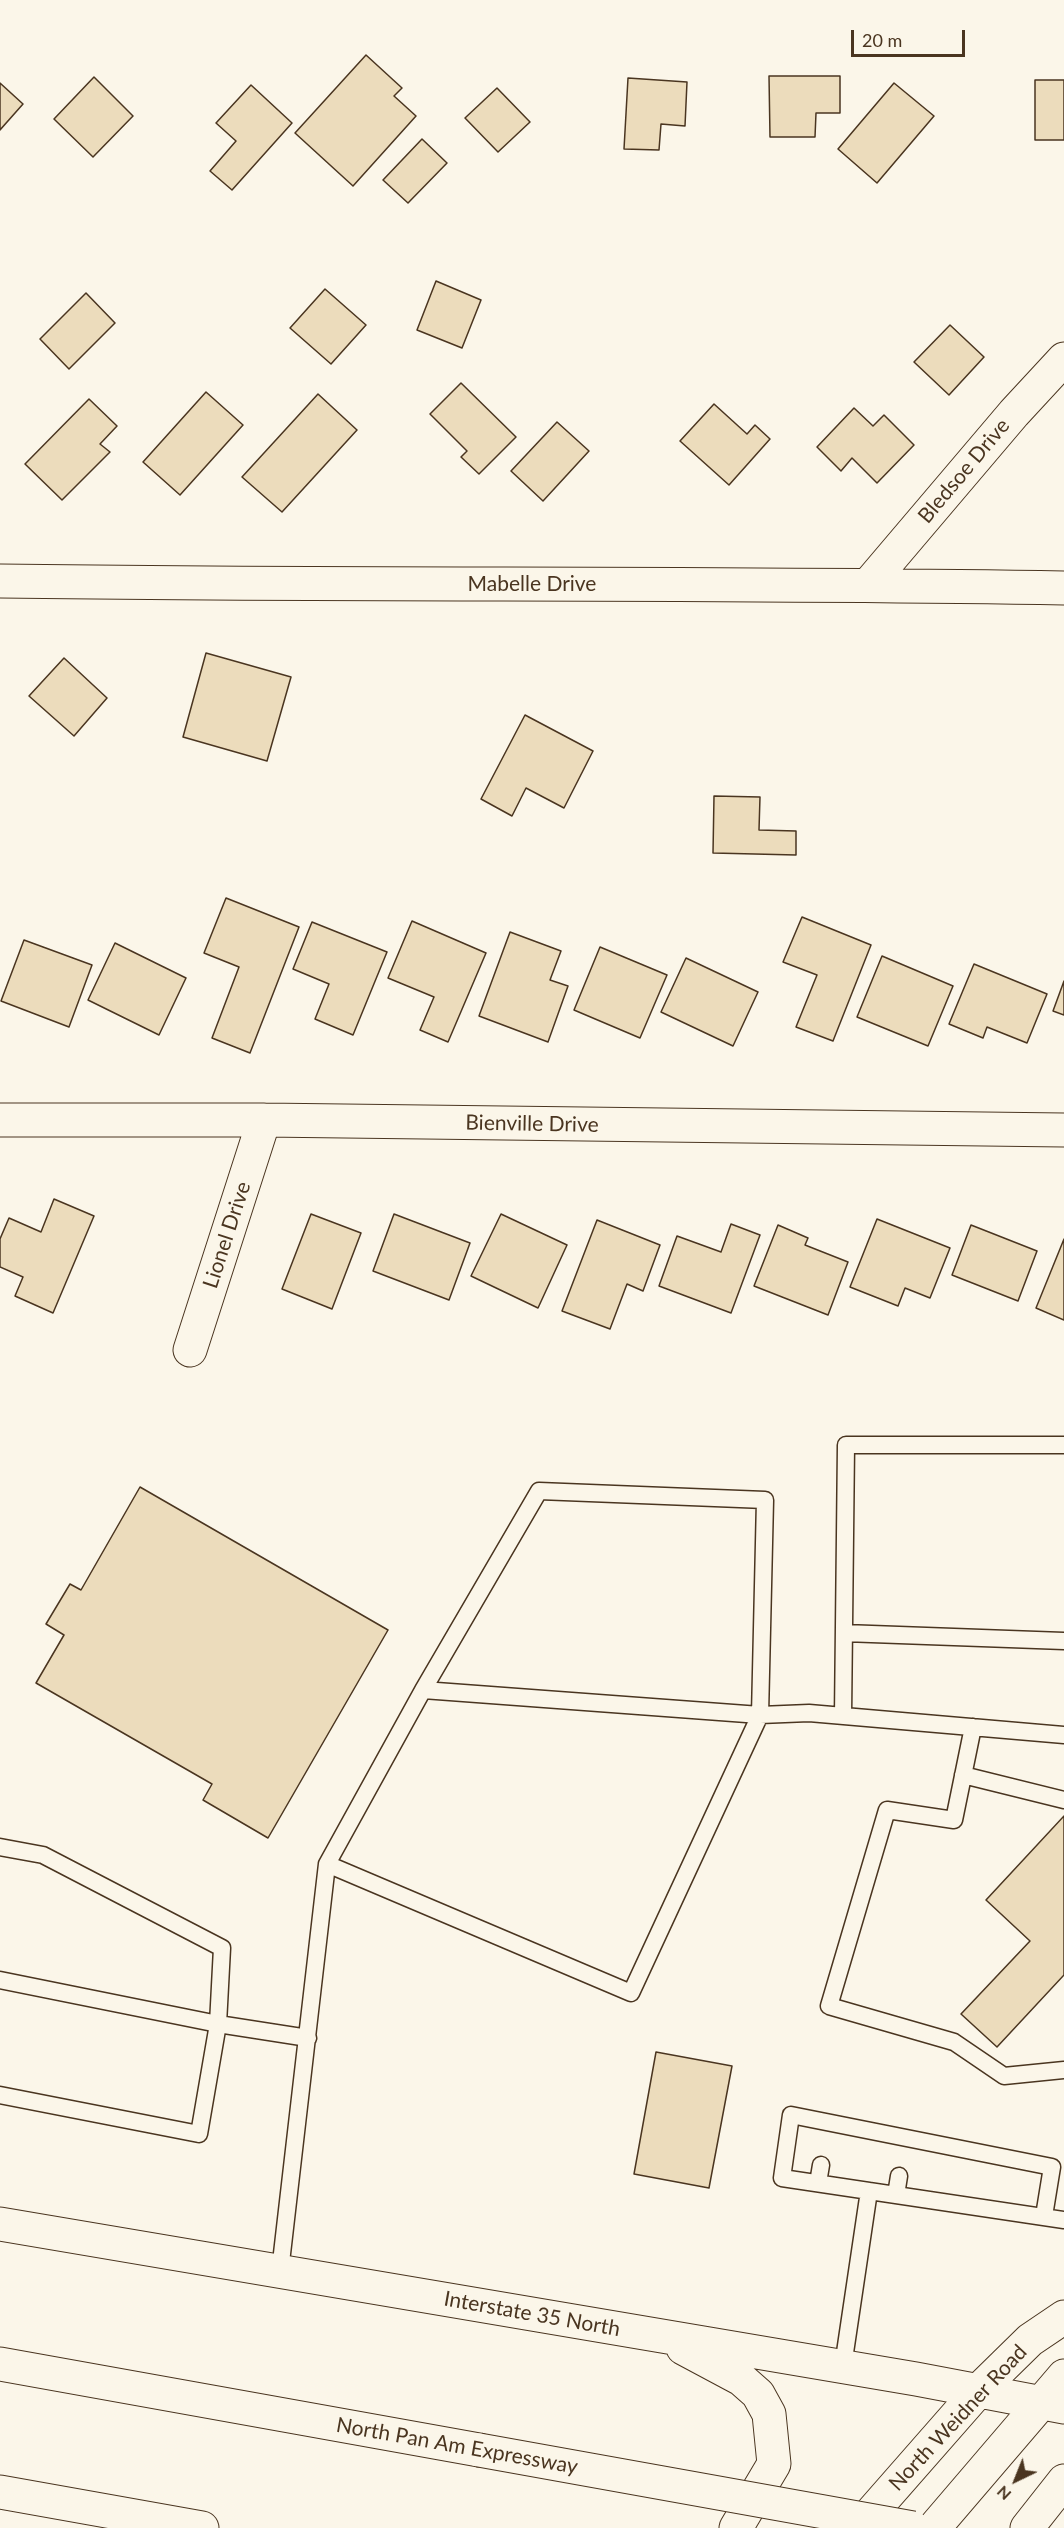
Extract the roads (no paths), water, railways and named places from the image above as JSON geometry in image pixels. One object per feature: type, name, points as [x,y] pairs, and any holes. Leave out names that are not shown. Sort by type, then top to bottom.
[{"type":"main road","name":"Bledsoe Drive","points":[[868,585],[1014,413],[1064,359]]},
{"type":"main road","name":"Mabelle Drive","points":[[0,581],[177,584],[868,585],[1064,588]]},
{"type":"main road","name":"Bienville Drive","points":[[0,1120],[264,1120],[1064,1130]]},
{"type":"main road","name":"Lionel Drive","points":[[190,1350],[264,1120]]},
{"type":"main road","name":"Interstate 35 North","points":[[0,2224],[660,2335],[1053,2405]]},
{"type":"main road","name":"North Weidner Road","points":[[858,2528],[979,2390],[1030,2340],[1064,2317]]},
{"type":"main road","points":[[660,2335],[741,2379],[758,2394],[769,2414],[774,2464],[736,2528]]},
{"type":"main road","name":"North Pan Am Expressway","points":[[0,2364],[913,2528]]},
{"type":"main road","points":[[934,2528],[1053,2405],[1064,2376]]},
{"type":"main road","points":[[1028,2528],[1064,2481]]},
{"type":"main road","points":[[0,2492],[202,2528]]},
{"type":"lane","points":[[843,1716],[846,1445],[1064,1445]]},
{"type":"lane","points":[[280,2271],[327,1864],[423,1690],[539,1491],[765,1500],[760,1714],[631,1993],[327,1864]]},
{"type":"lane","points":[[844,1633],[1064,1641]]},
{"type":"lane","points":[[423,1690],[760,1714],[809,1713],[1064,1735]]},
{"type":"lane","points":[[973,1727],[954,1820],[887,1810],[829,2006],[954,2042],[1004,2076],[1064,2070]]},
{"type":"lane","points":[[963,1775],[1064,1800]]},
{"type":"lane","points":[[0,1847],[43,1855],[222,1948],[218,2024],[199,2134],[0,2096]]},
{"type":"lane","points":[[0,1980],[218,2024],[308,2038]]},
{"type":"lane","points":[[1044,2216],[1052,2167],[1019,2164],[859,2134],[791,2115],[782,2178],[819,2183],[853,2179],[869,2191],[896,2195],[938,2194],[1015,2206],[1044,2216],[1064,2220]]},
{"type":"lane","points":[[819,2183],[821,2165]]},
{"type":"lane","points":[[896,2195],[899,2176]]},
{"type":"lane","points":[[843,2367],[869,2191]]}]
